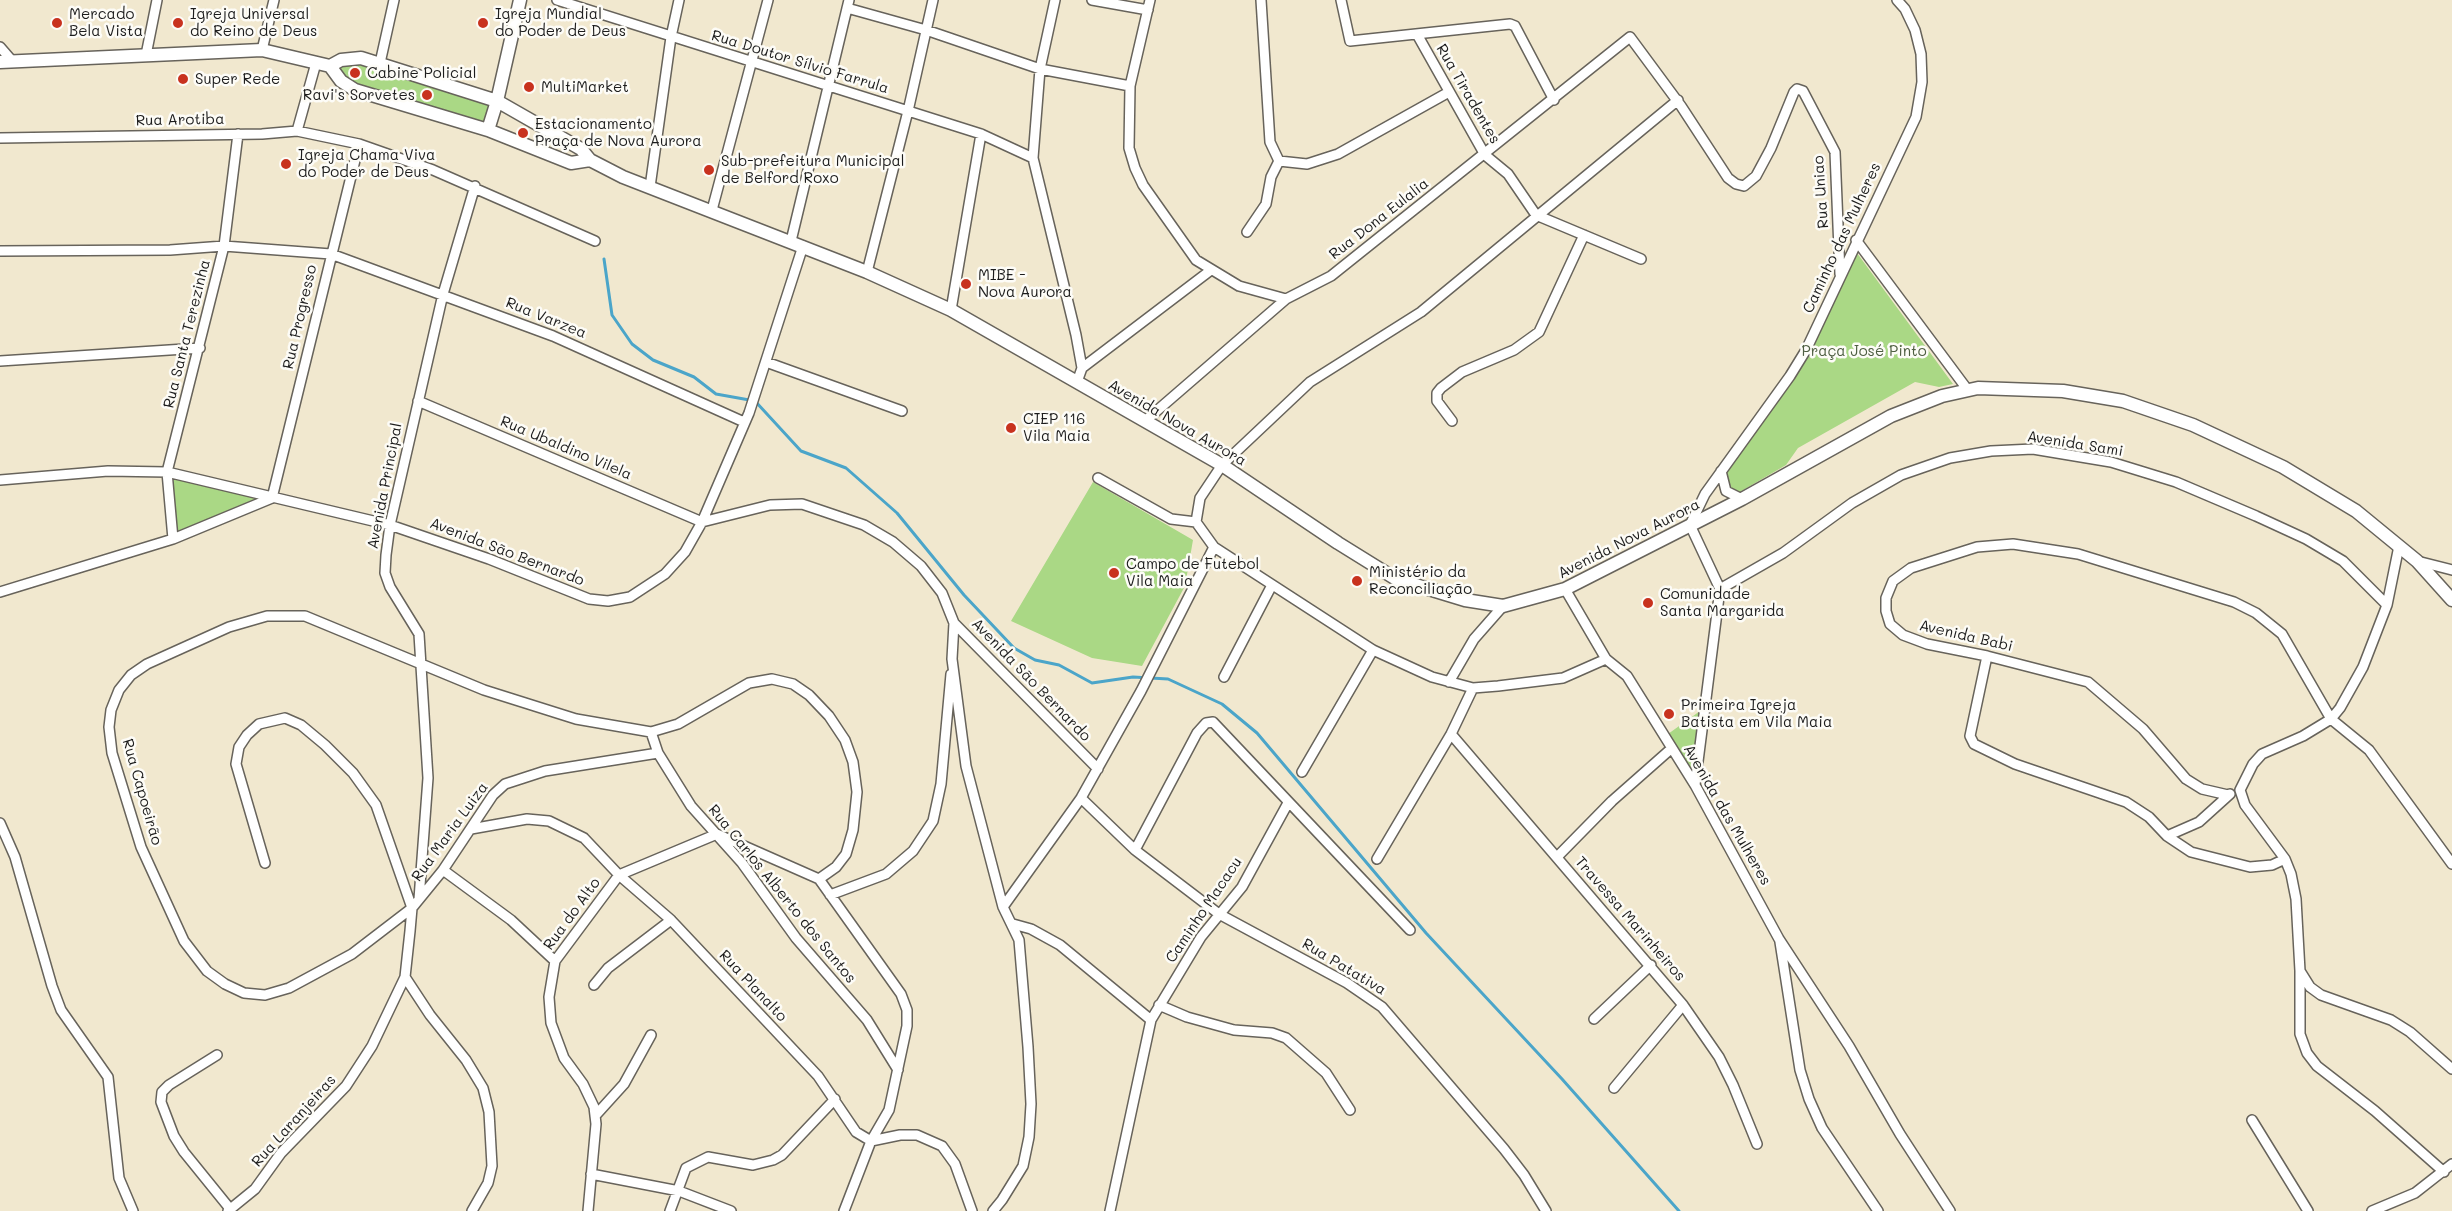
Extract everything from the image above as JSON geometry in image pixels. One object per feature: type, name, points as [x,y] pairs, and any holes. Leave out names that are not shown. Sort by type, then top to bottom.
[{"type":"street","points":[[146,56],[157,0]]},
{"type":"street","points":[[262,50],[274,0]]},
{"type":"street","points":[[380,63],[394,0]]},
{"type":"street","points":[[488,130],[498,101],[519,0]]},
{"type":"street","name":"Rua Doutor Sílvio Farrula","points":[[556,0],[981,134],[1033,158]]},
{"type":"street","points":[[650,187],[671,37],[679,0]]},
{"type":"street","points":[[712,210],[753,64],[768,0]]},
{"type":"street","points":[[867,272],[908,111],[933,0]]},
{"type":"street","points":[[1055,0],[1040,69],[1033,158],[1082,368],[1077,382]]},
{"type":"street","points":[[1092,0],[1149,5],[1130,86],[1129,148],[1143,185],[1196,260],[1239,286],[1286,299]]},
{"type":"street","points":[[1247,232],[1266,204],[1270,177],[1278,161],[1270,142],[1260,0]]},
{"type":"street","points":[[1341,0],[1350,42],[1512,25],[1554,100]]},
{"type":"street","name":"Caminho das Mulheres","points":[[1690,525],[1696,509],[1721,471],[1790,376],[1822,319],[1840,274],[1916,117],[1922,82],[1921,54],[1915,30],[1905,9],[1897,0]]},
{"type":"street","points":[[848,4],[1040,69],[1130,86]]},
{"type":"street","name":"Avenida São Bernardo","points":[[0,480],[108,471],[167,472],[390,525],[489,559],[589,599],[608,601],[630,597],[664,574],[685,552],[702,522],[748,413],[766,362],[797,244],[848,4]]},
{"type":"street","name":"Rua Tiradentes","points":[[1418,36],[1485,155],[1508,174],[1536,215]]},
{"type":"street","name":"Rua Dona Eulalia","points":[[1145,421],[1286,299],[1331,276],[1630,37],[1678,100]]},
{"type":"street","points":[[0,47],[6,62]]},
{"type":"street","name":"Avenida Nova Aurora","points":[[6,62],[262,50],[330,66],[351,58],[380,63],[498,101],[581,149],[590,160],[650,187],[867,272],[951,310],[1222,465],[1396,579],[1465,600],[1503,606],[1565,589],[1742,499],[1891,416],[1967,389],[2063,391],[2123,401],[2193,425],[2283,467],[2356,511],[2417,561],[2452,600]]},
{"type":"street","points":[[297,131],[316,63]]},
{"type":"street","name":"Avenida Nova Aurora","points":[[330,66],[341,81],[355,90],[488,130],[571,163],[590,160]]},
{"type":"street","name":"Rua Uniao","points":[[1678,100],[1728,178],[1744,186],[1756,176],[1772,148],[1794,92],[1800,89],[1826,130],[1835,152],[1840,274]]},
{"type":"street","points":[[1278,161],[1307,164],[1338,154],[1449,92]]},
{"type":"street","points":[[1606,659],[1580,673],[1563,678],[1473,688],[1449,682],[1414,670],[1373,650],[1214,547],[1196,522],[1200,498],[1222,465],[1310,382],[1420,312],[1678,100]]},
{"type":"street","name":"Rua Arotiba","points":[[0,138],[238,135],[297,131],[359,144],[475,186],[595,241]]},
{"type":"street","points":[[951,310],[981,134]]},
{"type":"street","name":"Rua Santa Terezinha","points":[[173,539],[167,472],[224,246],[238,135]]},
{"type":"street","name":"Rua Progresso","points":[[272,498],[359,144]]},
{"type":"street","name":"Avenida Principal","points":[[419,899],[428,778],[419,665],[419,634],[390,587],[385,573],[390,525],[418,401],[443,294],[475,186]]},
{"type":"street","points":[[1536,215],[1641,259]]},
{"type":"street","points":[[1452,421],[1437,401],[1437,393],[1462,372],[1514,350],[1539,332],[1584,235]]},
{"type":"street","points":[[1856,240],[1967,389]]},
{"type":"street","name":"Rua Varzea","points":[[0,251],[170,250],[224,246],[331,254],[553,336],[744,422]]},
{"type":"street","points":[[1082,368],[1211,270]]},
{"type":"street","points":[[0,361],[200,348]]},
{"type":"street","points":[[766,362],[902,411]]},
{"type":"street","name":"Rua Ubaldino Vilela","points":[[418,401],[702,522]]},
{"type":"street","name":"Avenida Sami","points":[[1720,589],[1784,553],[1852,503],[1901,475],[1950,458],[1992,451],[2033,449],[2110,462],[2176,482],[2256,516],[2306,539],[2343,561],[2387,605]]},
{"type":"street","points":[[1721,471],[1726,491],[1742,499]]},
{"type":"street","points":[[1098,478],[1171,519],[1196,522]]},
{"type":"street","points":[[0,592],[173,539],[272,498]]},
{"type":"street","name":"Avenida São Bernardo","points":[[702,522],[770,505],[802,504],[832,513],[893,542],[942,593],[954,622],[1098,769]]},
{"type":"street","points":[[1690,525],[1720,589],[1695,785]]},
{"type":"street","name":"Avenida Babi","points":[[2228,795],[2202,789],[2186,779],[2142,729],[2088,682],[1987,656],[1927,644],[1904,635],[1890,624],[1886,611],[1886,598],[1893,581],[1911,568],[1977,547],[2013,544],[2078,554],[2234,602],[2256,613],[2282,634],[2331,719]]},
{"type":"street","points":[[2167,836],[2199,822],[2228,795],[2240,789],[2253,764],[2262,754],[2303,736],[2331,719],[2340,708],[2362,667],[2387,605],[2399,546]]},
{"type":"street","points":[[1004,908],[1082,798],[1141,691],[1214,547]]},
{"type":"street","points":[[2417,561],[2452,570]]},
{"type":"street","points":[[1224,677],[1272,585]]},
{"type":"street","name":"Avenida das Mulheres","points":[[1565,589],[1606,659],[1626,676],[1695,785],[1779,939],[1950,1211]]},
{"type":"street","points":[[1449,682],[1474,639],[1503,606]]},
{"type":"street","name":"Rua Capoeirão","points":[[412,908],[352,954],[289,988],[265,995],[244,993],[225,984],[207,971],[184,941],[171,917],[141,847],[112,753],[109,727],[111,710],[119,690],[131,675],[147,664],[229,627],[267,615],[305,616],[484,690],[576,719],[651,732]]},
{"type":"street","points":[[830,895],[886,874],[913,851],[933,821],[941,784],[954,622]]},
{"type":"street","points":[[1302,772],[1373,650]]},
{"type":"street","points":[[1987,656],[1971,741],[2015,764],[2113,797],[2140,810],[2167,836],[2191,852],[2250,867],[2272,865],[2285,859]]},
{"type":"street","points":[[952,659],[966,766],[1004,908],[1013,924],[1022,955],[1031,1104],[1029,1137],[1023,1166],[993,1211]]},
{"type":"street","points":[[651,732],[678,724],[749,683],[772,679],[793,684],[809,695],[845,740],[853,762],[857,792],[854,830],[846,854],[836,867],[819,879]]},
{"type":"street","points":[[1377,859],[1451,734],[1473,688]]},
{"type":"street","points":[[265,863],[236,764],[239,747],[259,724],[285,718],[301,725],[326,745],[353,773],[376,805],[412,908]]},
{"type":"street","points":[[2331,719],[2369,750],[2452,864]]},
{"type":"street","points":[[1135,850],[1197,733],[1206,723],[1213,722],[1410,930]]},
{"type":"street","name":"Rua Carlos Alberto dos Santos","points":[[651,732],[658,753],[692,806],[742,863],[796,938],[867,1020],[898,1070]]},
{"type":"street","name":"Travessa Marinheiros","points":[[1451,734],[1683,1005],[1719,1057],[1757,1144]]},
{"type":"street","points":[[1557,857],[1612,801],[1672,748]]},
{"type":"street","name":"Rua Maria Luiza","points":[[412,908],[443,870],[492,795],[506,784],[545,771],[658,753]]},
{"type":"street","points":[[2240,789],[2245,805],[2285,859],[2296,899],[2300,971],[2300,1034],[2307,1053],[2317,1066],[2375,1111],[2444,1172]]},
{"type":"street","name":"Rua Patativa","points":[[1082,798],[1135,850],[1219,914],[1347,982],[1382,1007],[1524,1175],[1546,1211]]},
{"type":"street","name":"Caminho Macacu","points":[[1110,1211],[1151,1020],[1201,937],[1242,886],[1288,803]]},
{"type":"street","name":"Rua Planalto","points":[[471,829],[527,819],[549,821],[584,838],[619,875],[671,920],[818,1076],[856,1132],[872,1141]]},
{"type":"street","points":[[0,824],[15,857],[61,1010],[108,1077],[119,1179],[133,1211]]},
{"type":"street","points":[[717,834],[819,879],[901,994],[907,1010],[907,1026],[889,1110],[872,1141],[844,1211]]},
{"type":"street","name":"Rua do Alto","points":[[588,1211],[595,1116],[583,1084],[564,1058],[551,1023],[549,997],[555,961],[619,875],[717,834]]},
{"type":"street","points":[[443,870],[511,920],[555,961]]},
{"type":"street","name":"Rua Laranjeiras","points":[[230,1210],[255,1189],[282,1153],[346,1086],[372,1046],[405,977],[412,908]]},
{"type":"street","points":[[594,985],[613,963],[671,920]]},
{"type":"street","points":[[1013,924],[1031,928],[1060,945],[1151,1020]]},
{"type":"street","name":"Avenida das Mulheres","points":[[1779,939],[1800,1070],[1809,1099],[1822,1128],[1878,1211]]},
{"type":"street","points":[[1594,1019],[1651,965]]},
{"type":"street","points":[[2300,971],[2310,987],[2321,995],[2391,1020],[2410,1032],[2452,1069]]},
{"type":"street","points":[[405,977],[430,1015],[466,1060],[483,1088],[493,1141],[492,1166],[488,1183],[472,1211]]},
{"type":"street","points":[[1159,1005],[1187,1017],[1234,1030],[1272,1033],[1286,1038],[1326,1073],[1350,1110]]},
{"type":"street","points":[[1614,1088],[1683,1005]]},
{"type":"street","points":[[595,1116],[624,1084],[651,1035]]},
{"type":"street","points":[[217,1055],[169,1085],[162,1092],[161,1102],[174,1136],[184,1152],[230,1210]]},
{"type":"street","points":[[670,1211],[686,1168],[708,1157],[753,1165],[764,1164],[782,1155],[835,1099]]},
{"type":"street","points":[[2252,1120],[2308,1211]]},
{"type":"street","points":[[872,1141],[900,1135],[917,1135],[942,1146],[955,1164],[972,1211]]},
{"type":"street","points":[[2372,1211],[2415,1193],[2452,1164]]},
{"type":"street","points":[[591,1173],[679,1191],[731,1211]]},
{"type":"green space","points":[[351,58],[497,101],[488,130],[365,93],[330,66]]},
{"type":"green space","name":"Praça José Pinto","points":[[1857,253],[1953,384],[1939,387],[1915,382],[1798,448],[1786,465],[1738,493],[1729,489],[1725,470],[1798,370]]},
{"type":"green space","points":[[167,472],[272,498],[173,539]]},
{"type":"green space","name":"Campo de Futebol Vila Maia","points":[[1093,482],[1193,540],[1185,586],[1142,666],[1092,658],[1011,621]]},
{"type":"green space","points":[[1700,711],[1698,723],[1693,775],[1668,734]]},
{"type":"waterway","points":[[604,259],[612,315],[632,344],[653,360],[694,377],[716,394],[755,401],[801,451],[846,468],[897,513],[964,595],[1014,648],[1035,660],[1059,665],[1092,683],[1133,677],[1168,679],[1222,704],[1257,733],[1426,933],[1562,1079],[1679,1211]]},
{"type":"place","name":"Mercado Bela Vista","points":[[57,23]]},
{"type":"place","name":"Igreja Universal do Reino de Deus","points":[[178,23]]},
{"type":"place","name":"Igreja Mundial do Poder de Deus","points":[[483,23]]},
{"type":"place","name":"Cabine Policial","points":[[355,73]]},
{"type":"place","name":"Super Rede","points":[[183,79]]},
{"type":"place","name":"MultiMarket","points":[[529,87]]},
{"type":"place","name":"Ravi's Sorvetes","points":[[427,95]]},
{"type":"place","name":"Estacionamento Praça de Nova Aurora","points":[[523,133]]},
{"type":"place","name":"Igreja Chama Viva do Poder de Deus","points":[[286,164]]},
{"type":"place","name":"Sub-prefeitura Municipal de Belford Roxo","points":[[709,170]]},
{"type":"place","name":"MIBE - Nova Aurora","points":[[966,284]]},
{"type":"place","name":"CIEP 116 Vila Maia","points":[[1011,428]]},
{"type":"place","name":"Campo de Futebol Vila Maia","points":[[1114,573]]},
{"type":"place","name":"Ministério da Reconciliação","points":[[1357,581]]},
{"type":"place","name":"Comunidade Santa Margarida","points":[[1648,603]]},
{"type":"place","name":"Primeira Igreja Batista em Vila Maia","points":[[1669,714]]}]
